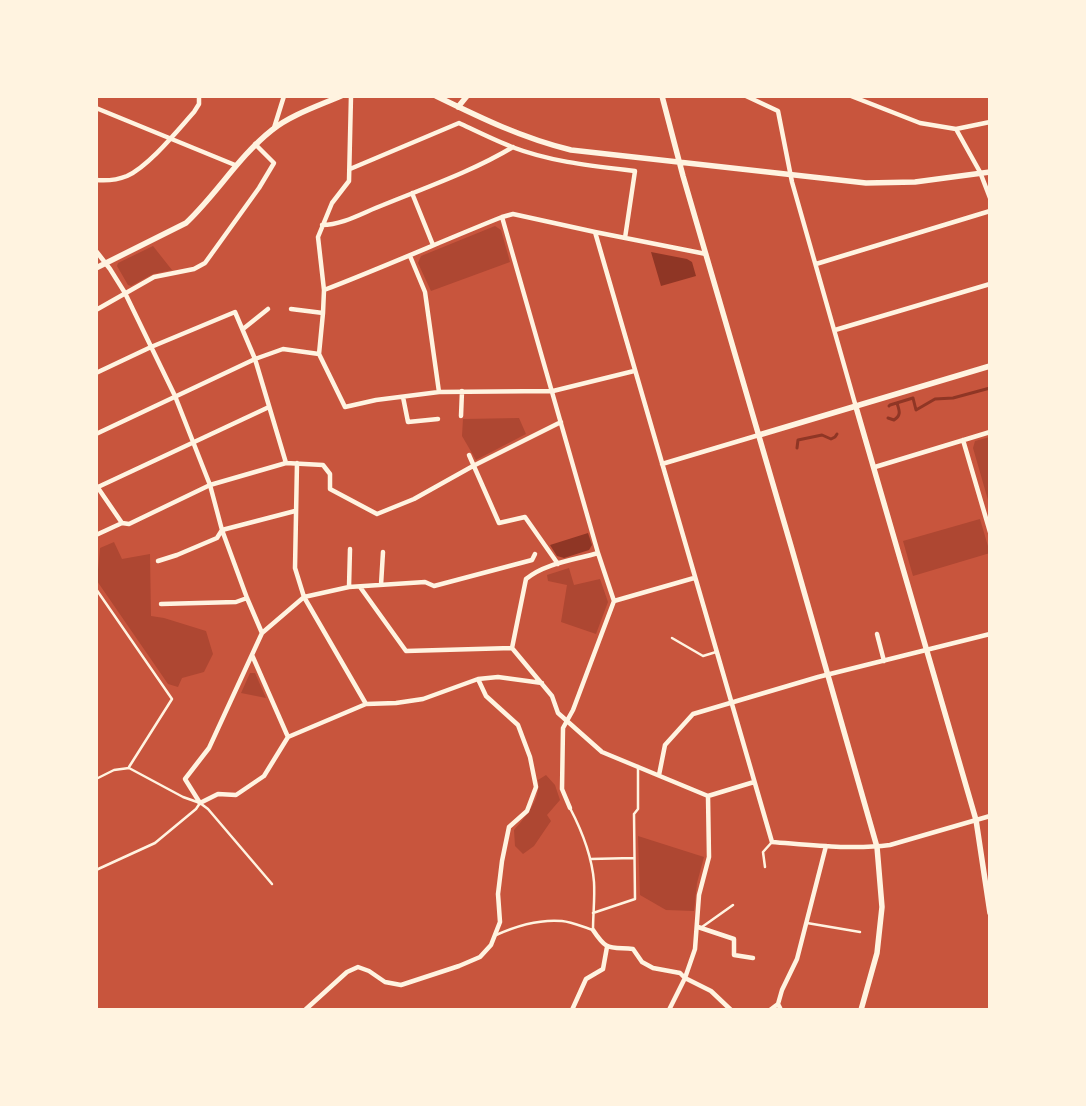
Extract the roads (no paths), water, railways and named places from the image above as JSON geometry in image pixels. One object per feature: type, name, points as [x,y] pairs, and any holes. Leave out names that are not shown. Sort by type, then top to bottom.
[{"type":"street","points":[[96,180],[109,181],[127,176],[143,165],[194,112],[199,104],[200,96]]},
{"type":"street","points":[[274,128],[284,96]]},
{"type":"street","points":[[96,268],[186,223],[255,144],[274,128],[341,96]]},
{"type":"street","points":[[351,96],[349,181],[332,203],[318,237],[324,290],[324,313],[319,354],[346,407],[439,392],[553,391],[634,371]]},
{"type":"street","points":[[436,96],[496,125],[548,144],[571,150],[866,183],[915,182],[990,172]]},
{"type":"street","points":[[458,107],[467,96]]},
{"type":"street","points":[[662,96],[679,161],[829,674],[877,847],[882,907],[877,954],[861,1010]]},
{"type":"street","points":[[746,96],[778,111],[790,174],[976,820],[990,913]]},
{"type":"street","points":[[851,96],[920,123],[956,129],[990,122]]},
{"type":"street","points":[[96,108],[236,165]]},
{"type":"street","points":[[350,169],[459,123],[513,147],[568,162],[635,171],[626,238]]},
{"type":"street","points":[[956,129],[980,172],[990,198]]},
{"type":"street","points":[[96,310],[154,277],[194,269],[205,263],[259,188],[274,163],[255,144]]},
{"type":"street","points":[[322,225],[333,225],[412,193],[496,158],[513,147]]},
{"type":"street","points":[[412,193],[433,245]]},
{"type":"street","points":[[816,264],[990,211]]},
{"type":"street","points":[[324,290],[513,214],[706,254]]},
{"type":"street","points":[[502,217],[598,553],[614,601],[573,710],[563,728],[562,790],[570,808]]},
{"type":"street","points":[[595,232],[772,842],[877,847],[890,845],[990,816]]},
{"type":"street","points":[[96,251],[106,263],[125,294],[176,396],[210,485],[222,530],[262,633]]},
{"type":"street","points":[[410,256],[425,292],[439,392]]},
{"type":"street","points":[[836,330],[990,284]]},
{"type":"street","points":[[291,308],[324,313]]},
{"type":"street","points":[[242,329],[268,309]]},
{"type":"street","points":[[96,374],[151,346],[235,312],[255,359],[286,463]]},
{"type":"street","points":[[96,434],[255,359],[283,349],[319,354]]},
{"type":"street","points":[[662,464],[856,408],[990,366]]},
{"type":"street","points":[[461,416],[462,391]]},
{"type":"street","points":[[404,397],[408,422],[438,419]]},
{"type":"street","points":[[122,523],[97,486],[269,407]]},
{"type":"street","points":[[96,535],[122,523],[130,524],[210,485],[286,463],[323,466],[330,474],[330,489],[378,514],[414,498],[561,422]]},
{"type":"street","points":[[875,467],[990,432]]},
{"type":"street","points":[[963,440],[990,532]]},
{"type":"street","points":[[470,455],[473,466],[499,523],[525,517],[558,564]]},
{"type":"street","points":[[297,463],[295,568],[304,597],[366,704]]},
{"type":"street","points":[[158,561],[217,538],[222,530],[295,511]]},
{"type":"street","points":[[348,587],[350,549]]},
{"type":"street","points":[[382,585],[383,552]]},
{"type":"street","points":[[512,648],[526,578],[533,573],[558,564],[598,553]]},
{"type":"street","points":[[535,554],[532,560],[434,586],[425,582],[348,587],[304,597],[262,633],[210,748],[185,779],[200,803],[218,794],[236,795],[264,776],[288,737],[366,704],[396,703],[423,699],[478,679],[498,677],[542,683]]},
{"type":"street","points":[[614,601],[694,578]]},
{"type":"street","points":[[360,587],[406,651],[512,648]]},
{"type":"street","points":[[161,604],[236,602],[247,598]]},
{"type":"street","points":[[877,634],[884,661]]},
{"type":"street","points":[[659,775],[665,745],[693,714],[731,701],[829,674],[990,634]]},
{"type":"street","points":[[512,648],[552,696],[558,713],[602,752],[708,796],[754,782]]},
{"type":"street","points":[[252,655],[288,737]]},
{"type":"street","points":[[305,1010],[347,972],[358,967],[369,971],[385,982],[401,985],[480,957],[491,945],[500,922],[498,894],[509,827],[527,811],[536,788],[530,757],[518,725],[486,696],[478,679]]},
{"type":"street","points":[[669,1010],[685,978],[695,949],[699,928],[699,895],[709,857],[708,796]]},
{"type":"street","points":[[770,1010],[778,1004],[782,990],[797,959],[826,846]]},
{"type":"street","points":[[699,928],[734,939],[734,955],[753,958]]},
{"type":"street","points":[[593,930],[602,944],[607,947],[632,949],[642,962],[654,968],[680,972],[685,978],[711,991],[731,1010]]},
{"type":"street","points":[[572,1010],[586,979],[603,969],[607,947]]},
{"type":"street","points":[[778,1004],[781,1010]]},
{"type":"lane","points":[[96,590],[172,699],[129,768]]},
{"type":"lane","points":[[672,638],[703,656],[718,652]]},
{"type":"lane","points":[[593,913],[635,898],[634,814],[638,809],[638,766]]},
{"type":"lane","points":[[96,779],[114,770],[129,768],[183,797],[200,803],[208,809],[272,884]]},
{"type":"lane","points":[[96,870],[155,843],[196,809],[200,803]]},
{"type":"lane","points":[[495,935],[516,926],[562,921],[593,930],[594,882],[590,859],[579,826],[570,808]]},
{"type":"lane","points":[[765,867],[763,852],[772,842]]},
{"type":"lane","points":[[590,859],[634,858]]},
{"type":"lane","points":[[699,928],[734,905]]},
{"type":"lane","points":[[807,923],[860,932]]},
{"type":"waterway","points":[[889,406],[913,398],[916,410],[935,399],[953,398],[990,388]]},
{"type":"waterway","points":[[888,418],[894,420],[898,416],[897,403]]},
{"type":"waterway","points":[[797,448],[798,440],[822,435],[831,439],[837,434]]}]
